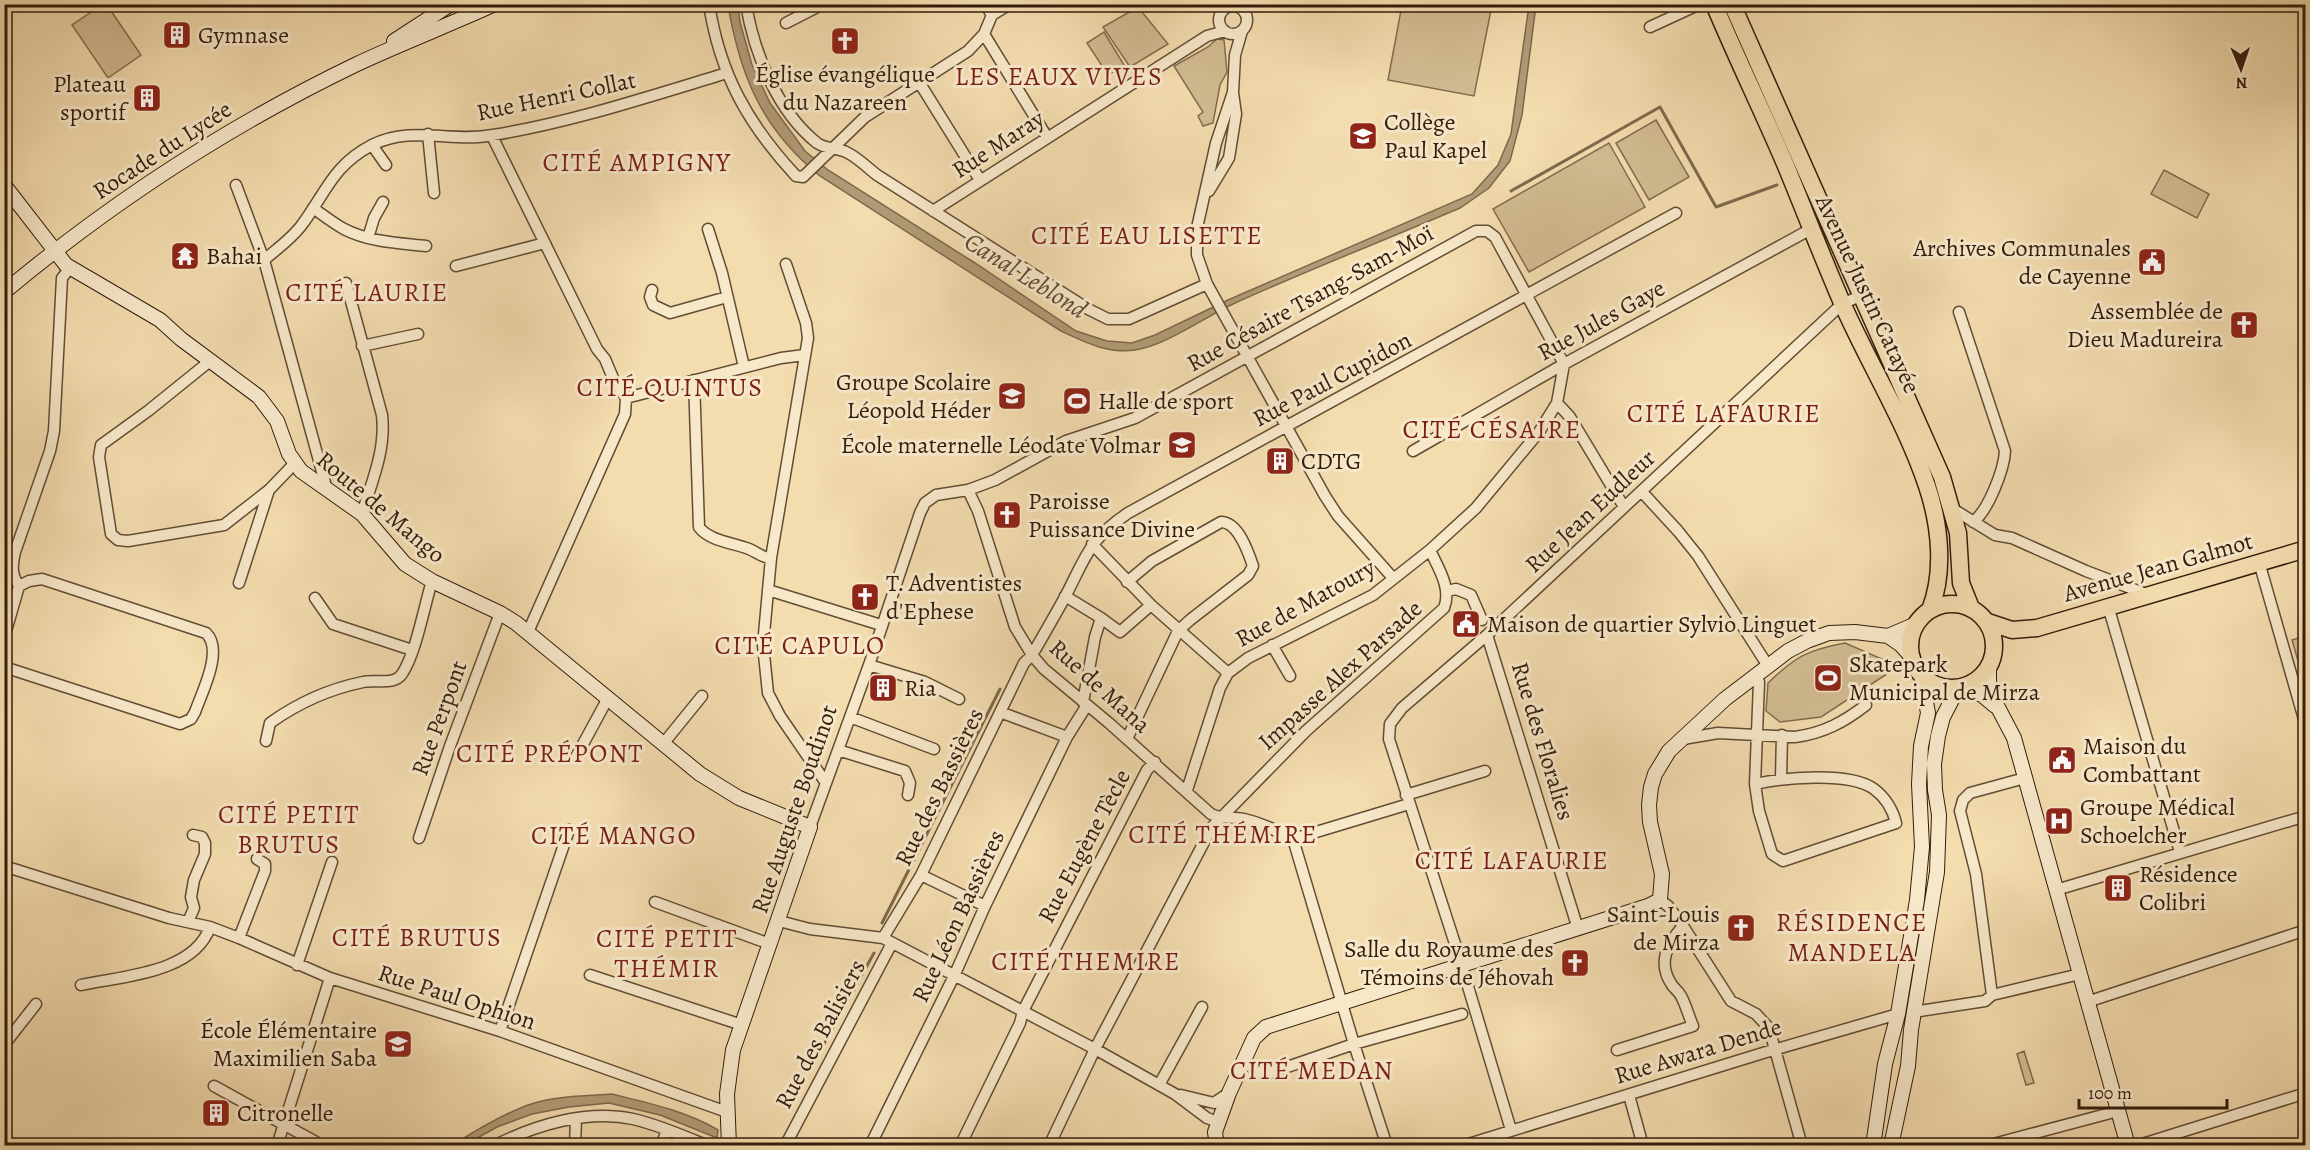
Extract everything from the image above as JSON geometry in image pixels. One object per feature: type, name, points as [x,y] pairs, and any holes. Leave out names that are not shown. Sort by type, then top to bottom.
[{"type":"main road","name":"Avenue Justin Catayée","points":[[1714,4],[1842,304],[1882,383],[1927,486],[1937,534],[1939,568],[1937,592],[1930,610]]},
{"type":"main road","name":"Avenue Justin Catayée","points":[[1732,4],[1942,477],[1953,509],[1961,549],[1961,583],[1971,608]]},
{"type":"main road","name":"Avenue Jean Galmot","points":[[1988,622],[2005,629],[2024,630],[2306,549]]},
{"type":"main road","points":[[1949,604],[1971,608],[1988,622],[1994,639],[1991,662],[1973,683],[1960,687],[1941,687],[1930,682],[1921,674],[1911,656],[1910,640],[1916,624],[1930,610],[1949,604]]},
{"type":"main road","name":"Avenue Jean Galmot","points":[[1991,662],[2001,648],[2024,630]]},
{"type":"street","name":"Rocade du Lycée","points":[[357,64],[451,4]]},
{"type":"street","name":"Rocade du Lycée","points":[[4,292],[56,250],[190,155],[254,117],[357,64],[495,4]]},
{"type":"street","points":[[709,4],[716,39],[734,90],[761,136],[796,176],[803,177],[865,117],[968,51],[984,34],[992,15],[1010,4]]},
{"type":"street","points":[[746,4],[760,55],[778,94],[811,137],[829,152],[849,153],[877,176],[1088,309],[1108,319],[1122,320],[1136,316],[1210,289]]},
{"type":"street","points":[[786,23],[823,4]]},
{"type":"street","points":[[985,4],[992,15]]},
{"type":"street","points":[[1204,198],[1229,158],[1236,114],[1233,93],[1235,55],[1242,31],[1246,26],[1248,4]]},
{"type":"street","points":[[1650,27],[1700,4]]},
{"type":"street","points":[[1235,55],[1223,26],[1227,6],[1240,8],[1247,17]]},
{"type":"street","points":[[1223,26],[1235,33],[1242,31]]},
{"type":"street","name":"Rue Maray","points":[[933,211],[1223,26]]},
{"type":"street","points":[[984,34],[1047,137]]},
{"type":"street","name":"Rue Henri Collat","points":[[264,260],[296,232],[337,172],[352,157],[393,136],[429,134],[492,136],[589,114],[727,73]]},
{"type":"street","points":[[920,82],[980,180]]},
{"type":"street","points":[[1233,93],[1216,143],[1196,242],[1197,255],[1210,289],[1338,516],[1393,578]]},
{"type":"street","points":[[429,134],[434,193]]},
{"type":"street","points":[[492,136],[597,349],[626,398],[625,414],[528,632]]},
{"type":"street","points":[[372,145],[386,165]]},
{"type":"street","name":"Route de Mango","points":[[4,185],[70,268],[160,320],[259,397],[277,421],[295,463],[310,479],[362,514],[405,564],[432,581],[500,612],[528,632],[699,774],[740,798],[810,827]]},
{"type":"street","points":[[236,185],[264,260],[327,490]]},
{"type":"street","points":[[368,238],[374,218],[383,202]]},
{"type":"street","points":[[313,208],[342,228],[368,238],[426,246]]},
{"type":"street","name":"Rue Paul Cupidon","points":[[1032,655],[1092,544],[1109,526],[1128,513],[1676,213]]},
{"type":"street","points":[[708,229],[744,367]]},
{"type":"street","name":"Rue Jules Gaye","points":[[1413,451],[1564,364],[1811,229]]},
{"type":"street","name":"Rue Césaire Tsang-Sam-Moï","points":[[925,503],[936,495],[968,490],[995,480],[1066,441],[1134,418],[1476,231],[1487,231],[1495,237],[1527,296]]},
{"type":"street","points":[[456,266],[545,243]]},
{"type":"street","points":[[786,264],[806,323],[808,338],[771,558],[763,645],[768,693],[780,716],[826,783]]},
{"type":"street","points":[[19,586],[14,578],[12,566],[50,451],[54,432],[62,278],[70,268]]},
{"type":"street","points":[[346,283],[381,415],[383,431],[382,452],[362,514]]},
{"type":"street","points":[[652,290],[650,297],[653,305],[670,313],[727,297]]},
{"type":"street","points":[[1527,296],[1564,364]]},
{"type":"street","name":"Rue Jean Eudleur","points":[[1408,800],[1389,734],[1393,718],[1488,635],[1842,304],[1860,296]]},
{"type":"street","points":[[1959,312],[2005,451],[2001,470],[1977,519]]},
{"type":"street","points":[[362,346],[418,334]]},
{"type":"street","points":[[626,398],[781,358],[805,355]]},
{"type":"street","points":[[210,361],[101,445],[99,457],[111,534],[118,540],[128,541],[219,527],[230,522],[269,490],[295,463]]},
{"type":"street","name":"Rue de Matoury","points":[[1187,790],[1220,688],[1228,673],[1248,658],[1272,645],[1373,595],[1430,550],[1476,508],[1539,432],[1557,403],[1564,364]]},
{"type":"street","points":[[694,380],[699,527],[703,532],[715,538],[751,549],[764,558],[771,558]]},
{"type":"street","points":[[1557,403],[1570,417],[1624,507]]},
{"type":"street","points":[[239,583],[269,490]]},
{"type":"street","name":"Rue de Mana","points":[[968,490],[978,511],[1015,627],[1032,655],[1044,669],[1155,762],[1211,814],[1220,818]]},
{"type":"street","points":[[1642,492],[1698,556],[1768,666]]},
{"type":"street","name":"Rue Auguste Boudinot","points":[[729,1140],[727,1112],[734,1050],[925,503]]},
{"type":"street","points":[[1953,509],[1977,519],[1991,533],[2012,538],[2136,592],[2148,594]]},
{"type":"street","points":[[1126,582],[1152,561],[1216,523],[1231,524],[1252,563],[1252,570],[1178,631],[1127,739]]},
{"type":"street","points":[[1092,544],[1126,582],[1178,631],[1228,673]]},
{"type":"street","name":"Impasse Alex Parsade","points":[[1048,1146],[1095,1049],[1212,827],[1306,731],[1442,611],[1447,600],[1447,591],[1430,550]]},
{"type":"street","points":[[2259,562],[2300,690],[2306,726]]},
{"type":"street","points":[[4,638],[19,586],[29,581],[42,579],[206,633],[213,645],[213,660],[195,712],[191,719],[180,724],[4,668]]},
{"type":"street","points":[[266,741],[270,723],[312,697],[364,681],[393,681],[401,675],[412,650],[432,581]]},
{"type":"street","points":[[1447,591],[1456,589],[1471,595],[1482,620]]},
{"type":"street","points":[[768,590],[881,625]]},
{"type":"street","points":[[1065,596],[1120,632],[1151,605]]},
{"type":"street","points":[[315,598],[333,624],[412,650]]},
{"type":"street","points":[[2108,606],[2180,852]]},
{"type":"street","name":"Rue Perpont","points":[[419,838],[450,746],[500,612]]},
{"type":"street","points":[[1085,704],[1095,637],[1101,618]]},
{"type":"street","points":[[1888,636],[1916,624]]},
{"type":"street","points":[[1660,900],[1662,874],[1650,822],[1651,787],[1662,761],[1683,739],[1725,699],[1768,666],[1807,641],[1829,633],[1855,632],[1888,636],[1911,656]]},
{"type":"street","name":"Rue des Floralies","points":[[1488,635],[1578,929]]},
{"type":"street","points":[[1272,645],[1290,676]]},
{"type":"street","name":"Rue des Bassières","points":[[887,940],[1024,663],[1032,655]]},
{"type":"street","points":[[1991,662],[1990,689],[1997,707],[2011,730],[2128,1146]]},
{"type":"street","points":[[869,665],[925,682],[959,699]]},
{"type":"street","points":[[1873,1146],[1885,1064],[1898,1014],[1917,900],[1922,847],[1919,784],[1921,746],[1928,705],[1921,674]]},
{"type":"street","points":[[1755,784],[1781,778],[1835,778],[1856,782],[1874,789],[1892,809],[1896,823],[1783,861],[1772,854],[1759,811],[1755,784],[1759,682],[1756,676]]},
{"type":"street","points":[[1891,1146],[1908,1066],[1913,1012],[1937,872],[1939,815],[1934,764],[1938,736],[1943,717],[1960,687],[1982,695],[1997,707]]},
{"type":"street","points":[[663,744],[702,696]]},
{"type":"street","points":[[576,757],[608,698]]},
{"type":"street","name":"Rue Léon Bassières","points":[[870,1146],[1085,704]]},
{"type":"street","points":[[1683,739],[1718,733],[1795,737],[1826,730],[1849,718],[1866,705]]},
{"type":"street","points":[[1000,712],[1067,737]]},
{"type":"street","points":[[850,717],[934,749]]},
{"type":"street","points":[[1781,778],[1782,735]]},
{"type":"street","points":[[838,750],[904,771],[910,783],[908,795]]},
{"type":"street","name":"Rue Eugène Tècle","points":[[960,1146],[1020,1023],[1023,1011],[1107,845],[1147,770],[1155,762]]},
{"type":"street","points":[[1220,818],[1242,818],[1267,826],[1293,839],[1485,771]]},
{"type":"street","points":[[1992,995],[1976,874],[1960,811],[1963,800],[1970,793],[2025,778]]},
{"type":"street","points":[[1408,800],[1462,966],[1511,1130]]},
{"type":"street","points":[[2056,890],[2306,816]]},
{"type":"street","points":[[500,1031],[569,830]]},
{"type":"street","points":[[189,922],[194,908],[191,897],[194,880],[205,854],[205,843],[202,837],[193,835]]},
{"type":"street","points":[[1293,839],[1387,1146]]},
{"type":"street","points":[[239,938],[266,872],[265,864],[257,860]]},
{"type":"street","points":[[297,965],[332,862]]},
{"type":"street","name":"Rue Paul Ophion","points":[[4,866],[169,918],[210,927],[330,978],[500,1031],[727,1112]]},
{"type":"street","points":[[921,875],[985,906]]},
{"type":"street","points":[[1207,1146],[1216,1133],[1228,1093],[1242,1062],[1254,1038],[1266,1027],[1578,929],[1660,900]]},
{"type":"street","points":[[1660,900],[1668,906],[1683,927],[1731,1001],[1756,1014],[1769,1028],[1802,1146]]},
{"type":"street","points":[[655,902],[770,944]]},
{"type":"street","points":[[779,921],[810,929],[887,940],[955,974],[1175,1094],[1207,1118],[1216,1133]]},
{"type":"street","points":[[81,985],[163,968],[198,949],[210,927]]},
{"type":"street","points":[[1617,1050],[1694,1026],[1681,995],[1671,984],[1664,970],[1664,953],[1672,938],[1683,927]]},
{"type":"street","points":[[2088,1002],[2306,930]]},
{"type":"street","name":"Rue des Balisiers","points":[[785,1146],[887,940]]},
{"type":"street","points":[[1913,1012],[1985,1001],[1992,995],[2080,974]]},
{"type":"street","points":[[590,975],[742,1025]]},
{"type":"street","points":[[276,1146],[330,978]]},
{"type":"street","points":[[4,1045],[36,1004]]},
{"type":"street","points":[[1159,1085],[1202,1007]]},
{"type":"street","points":[[1242,1062],[1267,1074],[1354,1044],[1462,1014]]},
{"type":"street","name":"Rue Awara Dende","points":[[1462,1146],[1775,1049],[1898,1014]]},
{"type":"street","points":[[214,1086],[323,1146]]},
{"type":"street","points":[[1175,1094],[1214,1103],[1228,1093]]},
{"type":"street","points":[[2136,1146],[2306,1094]]},
{"type":"street","points":[[1629,1095],[1643,1146]]},
{"type":"street","points":[[1986,1146],[2118,1111]]},
{"type":"street","points":[[494,1146],[540,1126],[576,1119],[611,1117],[633,1119],[708,1146]]},
{"type":"street","points":[[575,1146],[576,1119]]},
{"type":"street","points":[[661,1146],[667,1130]]},
{"type":"shaded area","points":[[103,4],[107,5],[141,55],[108,78],[72,25]]},
{"type":"shaded area","points":[[728,5],[738,5],[740,22],[752,65],[770,103],[805,151],[828,170],[975,263],[1076,331],[1107,341],[1132,343],[1155,335],[1228,300],[1472,194],[1498,165],[1511,134],[1529,5],[1536,5],[1522,115],[1510,161],[1489,188],[1460,208],[1233,304],[1159,343],[1125,351],[1096,346],[1061,331],[820,176],[783,139],[757,100],[739,55]]},
{"type":"shaded area","points":[[1402,5],[1492,5],[1474,96],[1388,80]]},
{"type":"shaded area","points":[[1138,7],[1168,44],[1130,67],[1103,27]]},
{"type":"shaded area","points":[[1104,32],[1124,65],[1108,75],[1087,43]]},
{"type":"shaded area","points":[[1217,39],[1224,40],[1227,72],[1220,85],[1213,123],[1203,126],[1198,116],[1203,112],[1174,66],[1208,47]]},
{"type":"shaded area","points":[[1656,120],[1689,177],[1649,200],[1616,143]]},
{"type":"shaded area","points":[[1609,143],[1645,207],[1529,272],[1493,209]]},
{"type":"shaded area","points":[[2164,170],[2209,194],[2197,218],[2151,194]]},
{"type":"shaded area","points":[[2305,636],[2305,670],[2301,671],[2292,640]]},
{"type":"shaded area","name":"Skatepark Municipal de Mirza","points":[[1845,643],[1882,659],[1890,672],[1821,717],[1780,722],[1766,711],[1768,683],[1778,674],[1802,656]]},
{"type":"shaded area","points":[[2024,1051],[2034,1083],[2026,1085],[2017,1054]]},
{"type":"shaded area","points":[[612,1094],[666,1108],[706,1123],[718,1130],[717,1138],[660,1115],[609,1103],[532,1114],[497,1127],[465,1145],[453,1145],[489,1123],[528,1105],[559,1098]]},
{"type":"waterway","points":[[1511,191],[1660,107],[1716,207],[1777,185]]},
{"type":"waterway","points":[[882,923],[1000,689]]},
{"type":"waterway","points":[[819,1053],[874,953]]},
{"type":"place","name":"Gymnase","points":[[177,35]]},
{"type":"place","name":"Église évangélique du Nazareen","points":[[845,41]]},
{"type":"place","name":"Plateau sportif","points":[[147,98]]},
{"type":"place","name":"Collège Paul Kapel","points":[[1363,136]]},
{"type":"place","name":"Bahai","points":[[185,256]]},
{"type":"place","name":"Archives Communales de Cayenne","points":[[2152,262]]},
{"type":"place","name":"Assemblée de Dieu Madureira","points":[[2244,325]]},
{"type":"place","name":"Groupe Scolaire Léopold Héder","points":[[1012,396]]},
{"type":"place","name":"Halle de sport","points":[[1077,401]]},
{"type":"place","name":"École maternelle Léodate Volmar","points":[[1182,445]]},
{"type":"place","name":"CDTG","points":[[1280,461]]},
{"type":"place","name":"Paroisse Puissance Divine","points":[[1007,515]]},
{"type":"place","name":"T. Adventistes d'Ephese","points":[[865,597]]},
{"type":"place","name":"Maison de quartier Sylvio Linguet","points":[[1466,624]]},
{"type":"place","name":"Skatepark Municipal de Mirza","points":[[1828,678]]},
{"type":"place","name":"Ria","points":[[883,688]]},
{"type":"place","name":"Maison du Combattant","points":[[2062,760]]},
{"type":"place","name":"Groupe Médical Schoelcher","points":[[2059,821]]},
{"type":"place","name":"Résidence Colibri","points":[[2118,888]]},
{"type":"place","name":"Saint-Louis de Mirza","points":[[1741,928]]},
{"type":"place","name":"Salle du Royaume des Témoins de Jéhovah","points":[[1575,963]]},
{"type":"place","name":"École Élémentaire Maximilien Saba","points":[[398,1044]]},
{"type":"place","name":"Citronelle","points":[[216,1113]]},
{"type":"district","name":"LES EAUX VIVES","points":[[1059,76]]},
{"type":"district","name":"CITÉ AMPIGNY","points":[[637,162]]},
{"type":"district","name":"CITÉ EAU LISETTE","points":[[1147,235]]},
{"type":"district","name":"CITÉ LAURIE","points":[[367,292]]},
{"type":"district","name":"CITÉ QUINTUS","points":[[670,387]]},
{"type":"district","name":"CITÉ LAFAURIE","points":[[1724,413]]},
{"type":"district","name":"CITÉ CÉSAIRE","points":[[1492,429]]},
{"type":"district","name":"CITÉ CAPULO","points":[[800,645]]},
{"type":"district","name":"CITÉ PRÉPONT","points":[[550,753]]},
{"type":"district","name":"CITÉ PETIT BRUTUS","points":[[289,829]]},
{"type":"district","name":"CITÉ THÉMIRE","points":[[1223,834]]},
{"type":"district","name":"CITÉ MANGO","points":[[614,835]]},
{"type":"district","name":"CITÉ LAFAURIE","points":[[1512,860]]},
{"type":"district","name":"CITÉ BRUTUS","points":[[417,937]]},
{"type":"district","name":"RÉSIDENCE MANDELA","points":[[1852,937]]},
{"type":"district","name":"CITÉ PETIT THÉMIR","points":[[667,953]]},
{"type":"district","name":"CITÉ THEMIRE","points":[[1086,961]]},
{"type":"district","name":"CITÉ MEDAN","points":[[1312,1070]]},
{"type":"water label","name":"Canal Leblond","points":[[1026,275]]}]
